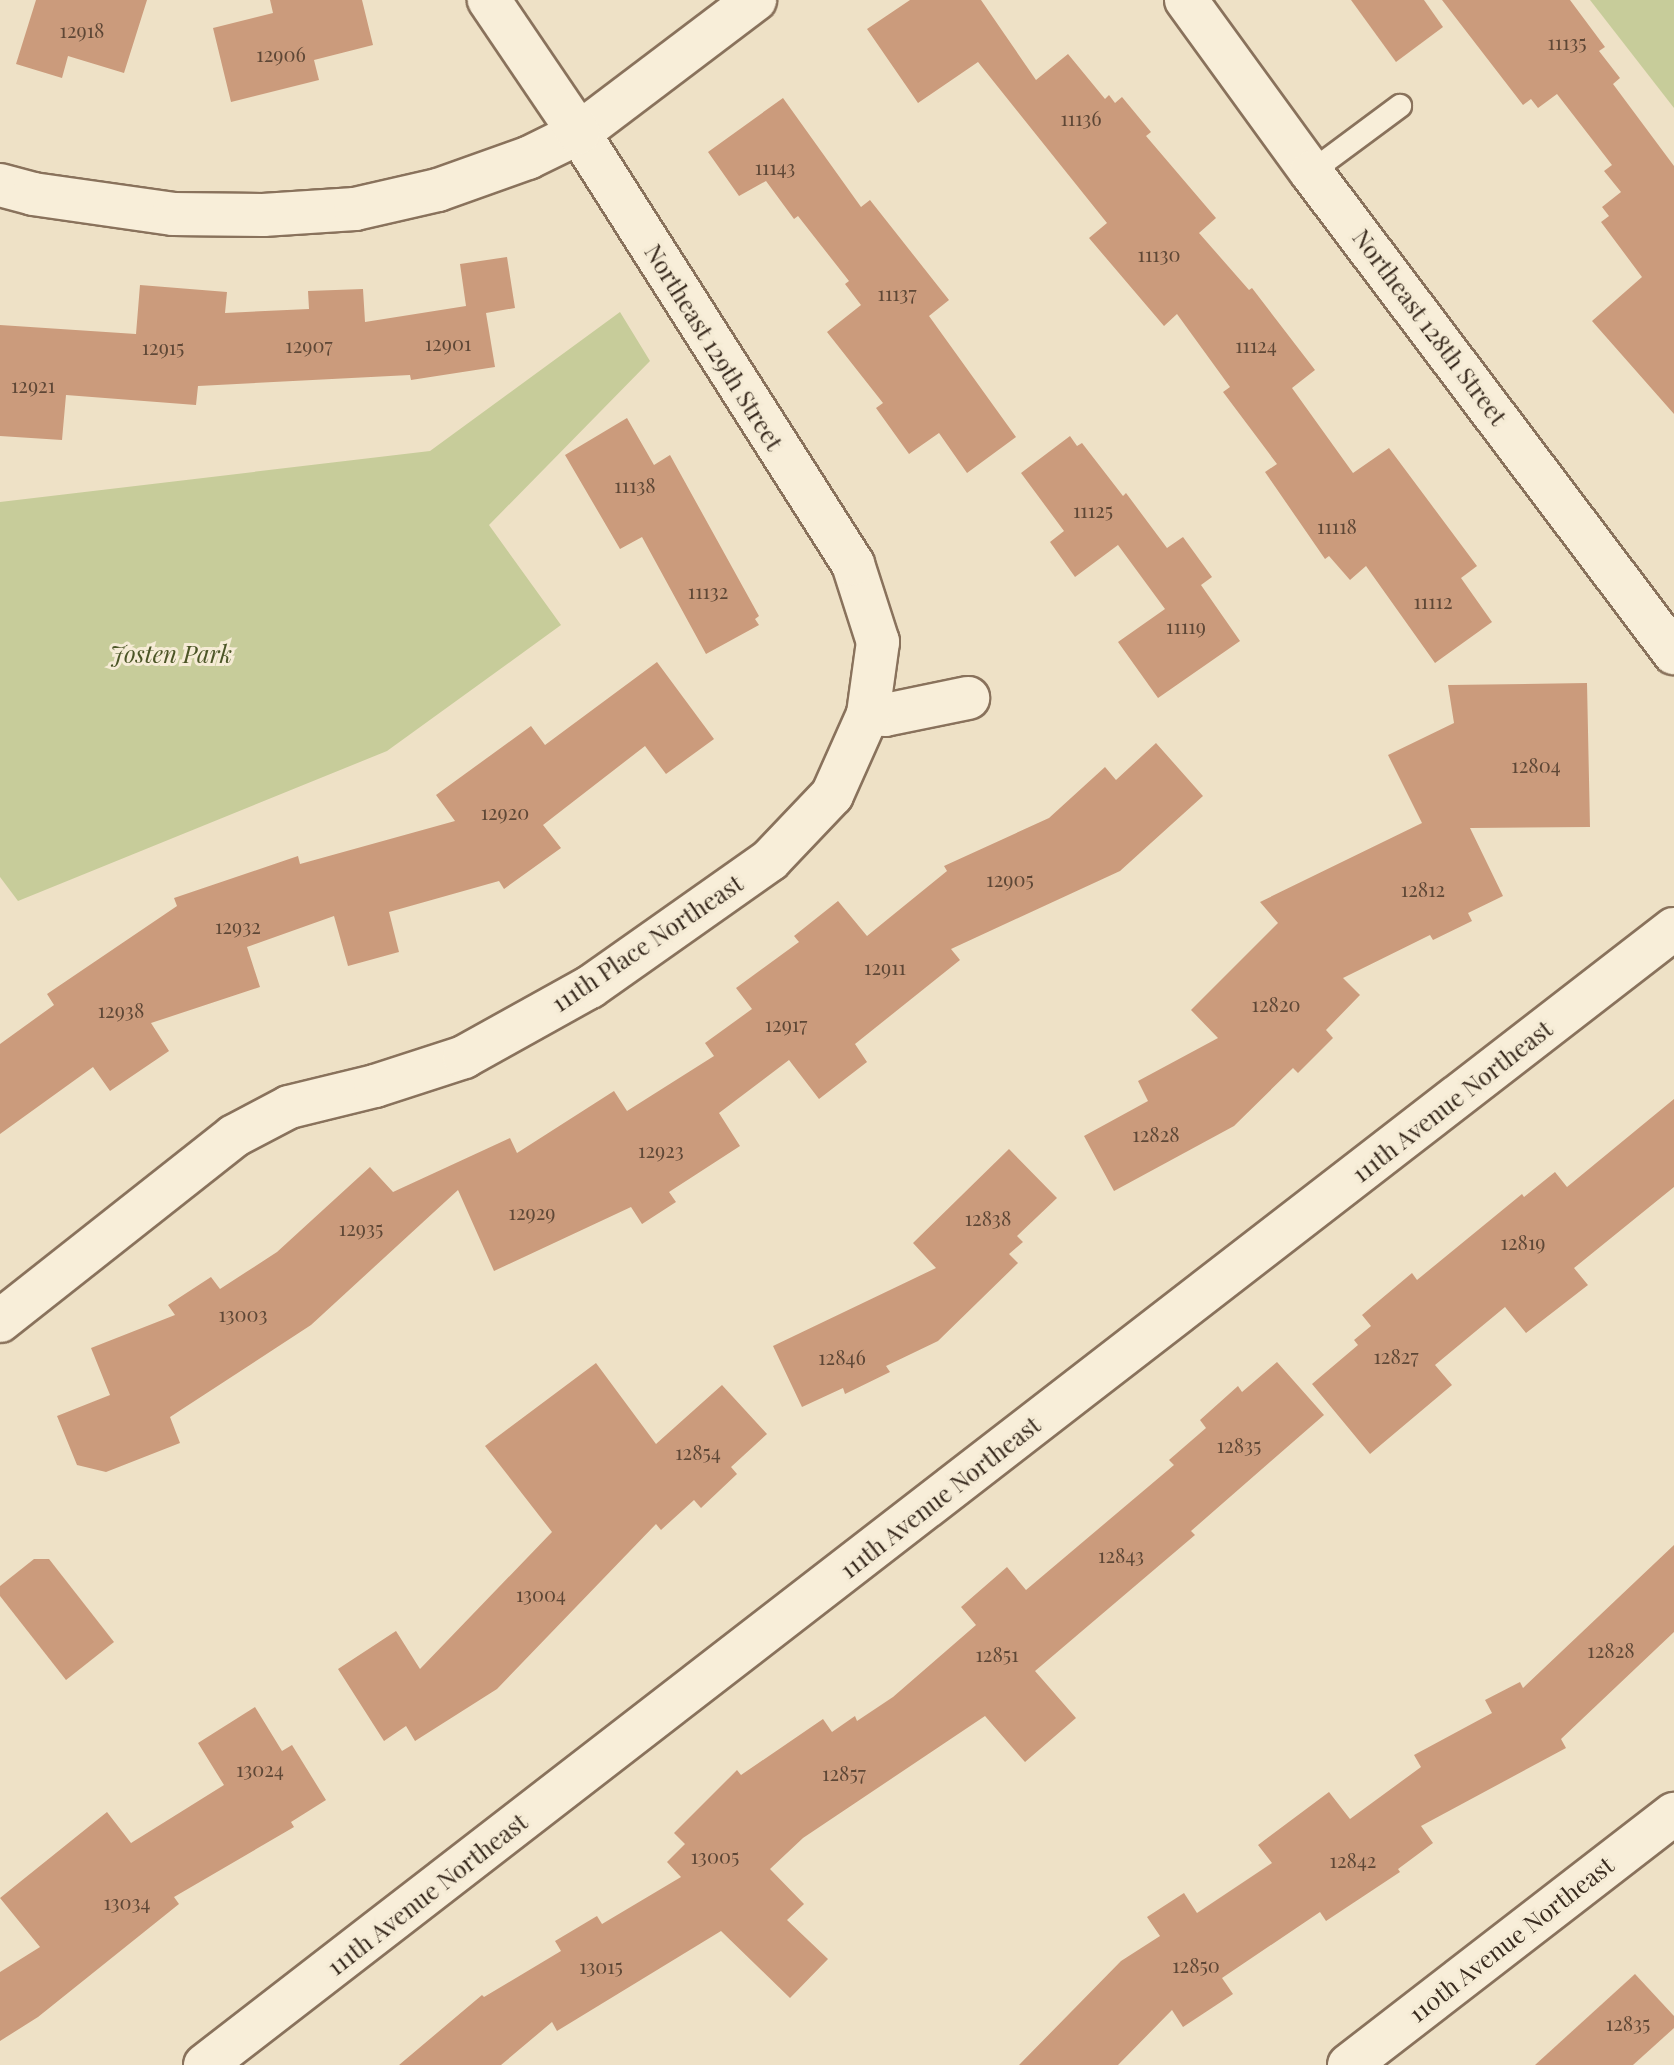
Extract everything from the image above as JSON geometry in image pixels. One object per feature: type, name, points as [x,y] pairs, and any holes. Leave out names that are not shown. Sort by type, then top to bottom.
[{"type":"street","name":"Northeast 129th Street","points":[[489,0],[579,133],[853,564],[878,642],[868,714]]},
{"type":"street","points":[[0,185],[33,194],[173,214],[263,215],[355,209],[438,190],[528,158],[579,133],[755,0]]},
{"type":"street","name":"Northeast 128th Street","points":[[1186,0],[1311,172],[1674,653]]},
{"type":"street","points":[[868,714],[885,715],[968,698]]},
{"type":"street","name":"111th Place Northeast","points":[[0,1321],[234,1136],[289,1107],[375,1086],[464,1057],[590,987],[770,860],[832,795],[868,714]]},
{"type":"street","name":"111th Avenue Northeast","points":[[205,2065],[1674,929]]},
{"type":"street","name":"110th Avenue Northeast","points":[[1349,2065],[1674,1814]]},
{"type":"lane","points":[[1311,172],[1400,106]]},
{"type":"green space","points":[[1590,0],[1674,0],[1674,108]]},
{"type":"green space","name":"Josten Park","points":[[620,312],[650,361],[489,525],[561,625],[387,751],[18,901],[0,877],[0,502],[430,451]]},
{"type":"building","points":[[36,0],[147,0],[124,73],[68,56],[62,78],[16,64]]},
{"type":"building","points":[[270,0],[362,0],[373,45],[314,60],[319,80],[231,102],[213,28],[273,13]]},
{"type":"building","points":[[910,0],[981,0],[1036,80],[1068,54],[1105,99],[1109,95],[1115,103],[1122,97],[1151,132],[1146,136],[1216,218],[1199,233],[1249,290],[1252,288],[1315,370],[1292,388],[1353,473],[1389,448],[1477,566],[1461,578],[1492,622],[1435,663],[1366,566],[1350,580],[1329,556],[1325,559],[1265,472],[1277,464],[1223,392],[1230,387],[1177,314],[1164,326],[1089,238],[1107,223],[978,62],[918,103],[867,29]]},
{"type":"building","points":[[1351,0],[1424,0],[1443,27],[1396,62]]},
{"type":"building","points":[[1442,0],[1570,0],[1605,47],[1599,51],[1620,78],[1613,84],[1674,166],[1674,414],[1592,321],[1642,277],[1601,222],[1609,216],[1602,207],[1621,192],[1604,171],[1612,165],[1557,94],[1538,108],[1531,99],[1523,105]]},
{"type":"building","points":[[783,98],[861,207],[870,200],[949,300],[929,316],[1016,437],[967,473],[939,433],[909,454],[876,408],[883,403],[827,332],[861,305],[845,284],[849,281],[798,216],[794,219],[766,181],[739,196],[708,152]]},
{"type":"building","points":[[507,257],[515,308],[486,313],[495,367],[411,380],[410,375],[198,386],[196,405],[66,395],[62,440],[0,436],[0,325],[136,334],[140,285],[227,292],[225,313],[309,309],[308,291],[363,289],[365,322],[466,306],[460,264]]},
{"type":"building","points":[[627,418],[654,465],[670,455],[759,616],[755,619],[759,625],[706,654],[642,537],[620,549],[565,455]]},
{"type":"building","points":[[1070,436],[1077,446],[1082,443],[1123,496],[1126,493],[1167,548],[1183,537],[1212,577],[1201,585],[1240,641],[1158,698],[1118,642],[1165,609],[1118,545],[1075,577],[1050,542],[1064,531],[1021,473]]},
{"type":"building","points":[[657,662],[714,739],[666,774],[645,746],[543,825],[561,848],[504,889],[499,881],[389,912],[399,952],[348,966],[334,916],[247,947],[260,987],[151,1023],[169,1051],[110,1091],[93,1067],[0,1134],[0,1044],[54,1005],[47,994],[177,906],[174,898],[298,856],[300,864],[455,821],[436,795],[531,726],[545,745]]},
{"type":"building","points":[[1587,683],[1590,827],[1470,828],[1503,896],[1468,913],[1472,921],[1433,940],[1430,935],[1343,978],[1360,995],[1326,1030],[1333,1038],[1298,1073],[1293,1068],[1234,1126],[1114,1191],[1084,1136],[1148,1101],[1138,1081],[1218,1038],[1191,1010],[1278,923],[1260,902],[1422,823],[1388,755],[1454,723],[1448,685]]},
{"type":"building","points":[[1156,743],[1203,796],[1120,871],[951,949],[960,960],[855,1044],[867,1062],[819,1099],[789,1060],[719,1113],[740,1146],[669,1192],[676,1202],[642,1224],[631,1207],[494,1271],[458,1190],[311,1325],[170,1417],[180,1443],[106,1472],[77,1465],[57,1416],[110,1395],[91,1348],[175,1315],[168,1305],[211,1277],[220,1289],[277,1252],[370,1167],[393,1192],[510,1138],[517,1153],[614,1091],[627,1111],[714,1056],[705,1043],[752,1009],[736,988],[799,942],[794,936],[838,901],[867,936],[947,871],[944,866],[1049,818],[1105,767],[1116,780]]},
{"type":"building","points":[[1674,1099],[1674,1187],[1574,1268],[1588,1285],[1526,1333],[1505,1307],[1435,1365],[1452,1385],[1370,1454],[1312,1384],[1358,1345],[1354,1340],[1371,1326],[1362,1315],[1412,1273],[1417,1280],[1522,1194],[1524,1197],[1555,1172],[1567,1187]]},
{"type":"building","points":[[1009,1149],[1057,1198],[1017,1236],[1023,1242],[1009,1254],[1018,1263],[938,1341],[886,1366],[890,1372],[845,1394],[843,1388],[802,1407],[773,1346],[936,1268],[913,1243]]},
{"type":"building","points":[[1277,1362],[1324,1415],[1191,1531],[1195,1535],[1035,1671],[1076,1718],[1025,1762],[985,1716],[803,1838],[770,1869],[804,1904],[787,1920],[828,1959],[790,1998],[721,1931],[557,2031],[552,2022],[501,2065],[399,2065],[482,1995],[484,1997],[561,1951],[555,1941],[597,1916],[602,1924],[681,1877],[667,1862],[685,1844],[674,1833],[737,1770],[741,1775],[823,1719],[832,1732],[855,1716],[857,1721],[893,1697],[976,1625],[961,1607],[1007,1567],[1026,1590],[1174,1465],[1169,1460],[1206,1428],[1200,1420],[1238,1386],[1242,1392]]},
{"type":"building","points":[[596,1363],[656,1444],[722,1385],[767,1434],[731,1467],[737,1474],[701,1508],[694,1500],[661,1530],[656,1524],[497,1689],[415,1741],[406,1726],[384,1741],[338,1669],[396,1631],[420,1669],[552,1532],[485,1446]]},
{"type":"building","points":[[1674,1545],[1674,1632],[1561,1739],[1566,1748],[1421,1826],[1433,1843],[1398,1869],[1400,1872],[1326,1921],[1320,1912],[1222,1978],[1233,1994],[1183,2027],[1172,2010],[1118,2065],[1019,2065],[1121,1961],[1160,1936],[1147,1917],[1184,1893],[1197,1913],[1272,1863],[1258,1845],[1329,1792],[1350,1819],[1421,1767],[1414,1755],[1492,1713],[1485,1700],[1520,1682],[1523,1688]]},
{"type":"building","points":[[34,1559],[49,1559],[114,1642],[66,1680],[0,1596],[0,1586]]},
{"type":"building","points":[[255,1707],[282,1751],[292,1745],[326,1800],[291,1822],[294,1827],[174,1897],[179,1904],[38,2017],[0,2041],[0,1972],[40,1947],[0,1898],[107,1812],[131,1843],[224,1785],[198,1743]]},
{"type":"building","points":[[1635,1974],[1674,2016],[1674,2028],[1633,2065],[1535,2065]]}]
